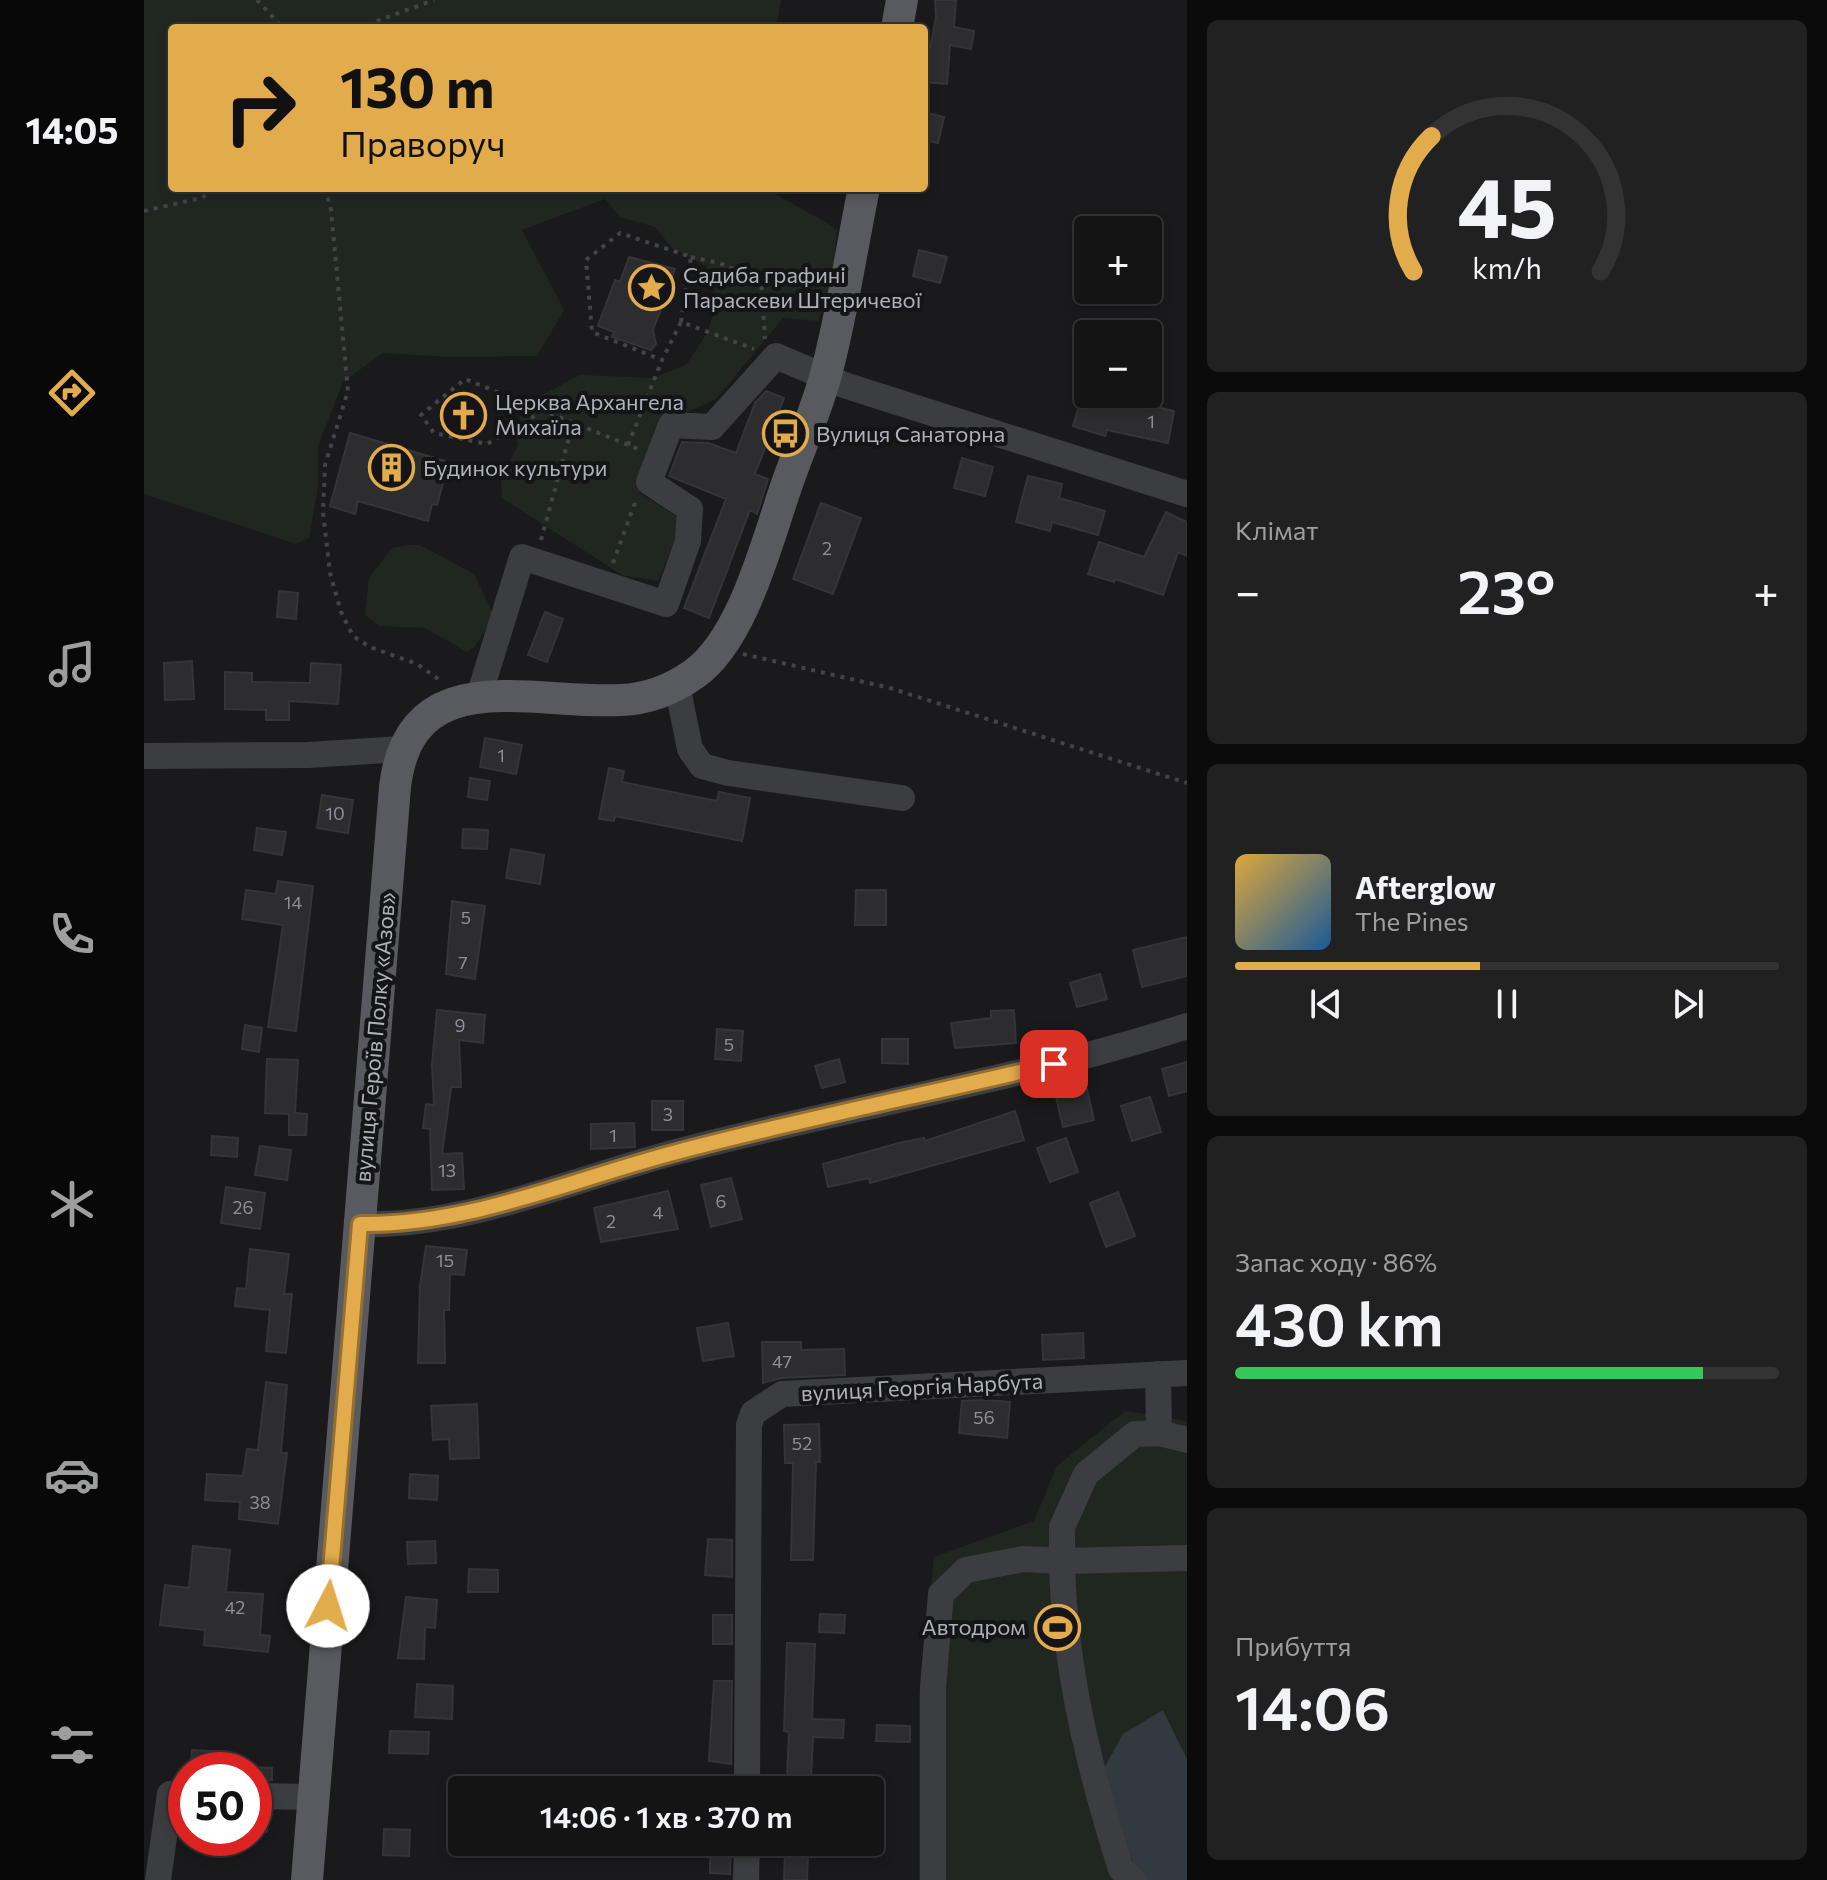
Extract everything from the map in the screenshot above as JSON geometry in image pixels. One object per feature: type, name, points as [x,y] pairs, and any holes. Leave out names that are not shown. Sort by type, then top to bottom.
[{"type":"main road","points":[[898,24],[902,0]]},
{"type":"main road","points":[[468,698],[623,700],[652,695],[677,685],[710,662],[722,646],[751,587],[825,378],[863,192]]},
{"type":"main road","name":"вулиця Героїв Полку «Азов»","points":[[307,1880],[395,787],[402,749],[422,721],[468,698]]},
{"type":"street","points":[[468,698],[522,557],[666,604],[688,541],[690,509],[654,470],[671,425],[712,427],[776,356],[825,378],[1187,494]]},
{"type":"street","points":[[677,685],[690,749],[702,766],[728,773],[902,798]]},
{"type":"street","points":[[144,756],[308,755],[402,749]]},
{"type":"street","points":[[360,1224],[395,1225],[435,1218],[589,1180],[675,1152],[1040,1068],[1187,1027]]},
{"type":"street","name":"вулиця Георгія Нарбута","points":[[747,1776],[749,1425],[753,1413],[782,1394],[1187,1373]]},
{"type":"street","points":[[1158,1374],[1159,1433]]},
{"type":"street","points":[[1133,1880],[1121,1869],[1090,1770],[1063,1617],[1062,1527],[1086,1474],[1135,1434],[1159,1433],[1187,1440]]},
{"type":"street","points":[[933,1880],[933,1687],[941,1594],[966,1570],[1023,1559],[1187,1558]]},
{"type":"street","points":[[272,1796],[312,1797]]},
{"type":"street","points":[[158,1880],[168,1808]]},
{"type":"street","points":[[746,1880],[747,1856]]},
{"type":"path","points":[[257,0],[279,24]]},
{"type":"path","points":[[369,24],[434,0]]},
{"type":"path","points":[[144,211],[201,198],[211,192]]},
{"type":"path","points":[[326,192],[331,210],[348,391],[325,465],[323,512],[330,573],[341,612],[353,636],[370,647],[417,664],[468,698]]},
{"type":"path","points":[[662,360],[592,332],[586,260],[620,233],[719,263],[761,280],[766,353],[681,322]]},
{"type":"path","points":[[628,445],[662,360],[681,322],[691,257]]},
{"type":"path","points":[[543,411],[487,444],[434,433],[421,415],[465,379],[628,445],[654,470],[633,505],[606,584]]},
{"type":"path","points":[[535,561],[573,423]]},
{"type":"path","points":[[722,646],[754,659],[890,688],[1187,783]]},
{"type":"shaded area","points":[[144,0],[781,0],[777,24],[168,24],[168,192],[772,192],[837,229],[832,287],[818,321],[783,318],[716,399],[668,421],[654,436],[639,493],[683,520],[658,581],[622,575],[502,498],[501,478],[518,445],[513,427],[534,399],[580,375],[654,378],[687,364],[707,333],[718,300],[706,266],[672,248],[655,227],[620,217],[605,199],[522,230],[564,310],[537,356],[451,357],[383,353],[343,382],[318,446],[318,487],[309,538],[296,544],[144,494]]},
{"type":"shaded area","points":[[420,545],[474,574],[494,616],[474,648],[467,652],[425,628],[379,626],[365,615],[369,578],[392,548]]},
{"type":"shaded area","name":"Автодром","points":[[1125,1411],[1187,1421],[1187,1759],[1163,1710],[1140,1880],[919,1880],[919,1697],[934,1557],[1034,1521],[1057,1466]]},
{"type":"shaded area","points":[[1163,1710],[1187,1759],[1187,1880],[1140,1880],[1100,1776],[1123,1734]]},
{"type":"building","points":[[935,0],[956,0],[954,27],[974,31],[971,49],[950,45],[947,84],[928,82],[928,60],[936,17]]},
{"type":"building","points":[[928,113],[944,117],[938,143],[928,141]]},
{"type":"building","points":[[919,250],[947,257],[940,283],[913,276]]},
{"type":"building","points":[[629,257],[675,269],[671,280],[674,296],[662,307],[653,330],[656,344],[651,350],[612,337],[614,332],[598,326],[615,280],[620,282]]},
{"type":"building","points":[[766,391],[784,398],[755,474],[768,479],[757,514],[750,510],[709,618],[684,608],[726,499],[669,476],[682,442],[708,443],[736,453],[755,403]]},
{"type":"building","name":"Церква Архангела Михаїла","points":[[453,396],[480,401],[474,434],[447,429]]},
{"type":"building","points":[[1078,408],[1161,408],[1174,411],[1168,443],[1107,430],[1105,436],[1073,426]]},
{"type":"building","name":"Будинок культури","points":[[350,433],[445,461],[441,475],[445,476],[437,505],[432,504],[428,521],[358,501],[355,514],[330,506]]},
{"type":"building","points":[[962,458],[993,467],[985,496],[954,488]]},
{"type":"building","points":[[1028,476],[1062,484],[1059,498],[1105,511],[1098,535],[1052,522],[1050,531],[1016,522]]},
{"type":"building","points":[[821,503],[861,518],[833,594],[793,579]]},
{"type":"building","points":[[1166,512],[1187,522],[1187,556],[1178,552],[1163,595],[1115,579],[1114,582],[1088,574],[1099,542],[1144,557]]},
{"type":"building","points":[[279,591],[298,593],[296,619],[277,617]]},
{"type":"building","points":[[545,612],[563,619],[547,662],[528,655]]},
{"type":"building","points":[[192,661],[194,699],[165,700],[164,663]]},
{"type":"building","points":[[311,663],[341,665],[338,704],[289,701],[289,720],[266,720],[266,710],[225,709],[225,672],[252,673],[252,682],[310,683]]},
{"type":"building","points":[[485,738],[522,745],[516,774],[480,767]]},
{"type":"building","points":[[609,768],[624,771],[622,782],[717,801],[719,792],[750,798],[742,841],[615,816],[614,821],[599,819]]},
{"type":"building","points":[[470,778],[490,781],[487,800],[468,797]]},
{"type":"building","points":[[322,795],[353,800],[348,833],[317,828]]},
{"type":"building","points":[[257,828],[286,832],[282,855],[254,850]]},
{"type":"building","points":[[463,829],[488,830],[487,849],[462,848]]},
{"type":"building","points":[[511,849],[544,855],[540,884],[506,878]]},
{"type":"building","points":[[278,881],[313,886],[296,1031],[268,1027],[283,925],[242,919],[246,890],[276,894]]},
{"type":"building","points":[[856,890],[886,890],[886,925],[855,925]]},
{"type":"building","points":[[452,901],[485,906],[475,979],[446,974]]},
{"type":"building","points":[[1187,937],[1187,976],[1142,987],[1133,950]]},
{"type":"building","points":[[1100,974],[1107,999],[1077,1007],[1070,983]]},
{"type":"building","points":[[437,1010],[485,1015],[483,1043],[459,1040],[461,1087],[451,1087],[442,1154],[462,1153],[464,1189],[432,1190],[430,1129],[423,1128],[426,1104],[434,1105],[432,1064]]},
{"type":"building","points":[[1014,1010],[1016,1043],[955,1048],[951,1023],[991,1018],[991,1011]]},
{"type":"building","points":[[245,1025],[262,1028],[259,1052],[242,1049]]},
{"type":"building","points":[[717,1029],[743,1031],[741,1061],[715,1059]]},
{"type":"building","points":[[882,1039],[908,1039],[908,1064],[882,1063]]},
{"type":"building","points":[[267,1059],[298,1060],[295,1113],[307,1114],[306,1135],[289,1135],[289,1114],[265,1113]]},
{"type":"building","points":[[839,1059],[845,1082],[822,1088],[815,1066]]},
{"type":"building","points":[[1187,1062],[1187,1091],[1169,1096],[1162,1069]]},
{"type":"building","points":[[1087,1089],[1094,1120],[1063,1127],[1056,1097]]},
{"type":"building","points":[[1150,1097],[1161,1132],[1132,1141],[1121,1106]]},
{"type":"building","points":[[652,1101],[683,1101],[683,1130],[652,1130]]},
{"type":"building","points":[[1015,1111],[1024,1140],[870,1183],[869,1178],[828,1187],[823,1164],[899,1143],[924,1138],[925,1141]]},
{"type":"building","points":[[634,1123],[635,1147],[591,1149],[591,1124]]},
{"type":"building","points":[[212,1136],[238,1138],[237,1157],[211,1155]]},
{"type":"building","points":[[1066,1138],[1078,1172],[1050,1182],[1037,1148]]},
{"type":"building","points":[[260,1146],[291,1150],[287,1180],[255,1175]]},
{"type":"building","points":[[731,1178],[742,1219],[711,1227],[701,1185]]},
{"type":"building","points":[[226,1187],[265,1193],[260,1229],[221,1223]]},
{"type":"building","points":[[668,1191],[678,1229],[601,1242],[594,1208]]},
{"type":"building","points":[[1118,1192],[1135,1236],[1106,1247],[1090,1203]]},
{"type":"building","points":[[426,1246],[467,1250],[464,1275],[450,1274],[449,1310],[444,1310],[445,1363],[418,1363],[420,1286]]},
{"type":"building","points":[[250,1249],[289,1254],[284,1294],[292,1294],[286,1353],[266,1351],[270,1310],[235,1306],[237,1288],[246,1289]]},
{"type":"building","points":[[728,1323],[734,1356],[703,1361],[697,1328]]},
{"type":"building","points":[[1083,1333],[1084,1358],[1043,1360],[1042,1335]]},
{"type":"building","points":[[762,1342],[801,1342],[801,1350],[844,1349],[845,1375],[781,1378],[763,1383]]},
{"type":"building","points":[[266,1382],[287,1385],[281,1453],[287,1453],[278,1524],[239,1519],[240,1502],[205,1500],[207,1474],[243,1476],[247,1449],[258,1450]]},
{"type":"building","points":[[962,1401],[1010,1402],[1007,1438],[959,1433]]},
{"type":"building","points":[[477,1404],[479,1458],[450,1459],[449,1439],[433,1440],[431,1406]]},
{"type":"building","points":[[819,1424],[820,1462],[816,1462],[813,1560],[791,1560],[793,1463],[785,1463],[784,1425]]},
{"type":"building","points":[[410,1474],[438,1476],[437,1500],[409,1498]]},
{"type":"building","points":[[708,1539],[732,1540],[732,1577],[705,1575]]},
{"type":"building","points":[[435,1541],[436,1563],[408,1564],[407,1542]]},
{"type":"building","points":[[193,1546],[230,1550],[226,1592],[263,1594],[260,1635],[270,1636],[268,1652],[204,1645],[205,1630],[160,1625],[165,1585],[189,1588]]},
{"type":"building","points":[[469,1569],[498,1570],[498,1592],[468,1592]]},
{"type":"building","points":[[406,1597],[437,1600],[435,1628],[425,1627],[424,1659],[398,1658]]},
{"type":"building","points":[[820,1614],[845,1615],[844,1633],[819,1632]]},
{"type":"building","points":[[713,1615],[732,1615],[732,1644],[713,1644]]},
{"type":"building","points":[[787,1643],[815,1644],[812,1719],[844,1720],[843,1738],[813,1737],[811,1776],[787,1776],[789,1732],[784,1731]]},
{"type":"building","points":[[714,1681],[732,1681],[731,1764],[709,1761]]},
{"type":"building","points":[[417,1684],[453,1686],[452,1719],[415,1717]]},
{"type":"building","points":[[877,1725],[910,1726],[910,1742],[876,1741]]},
{"type":"building","points":[[390,1731],[429,1732],[428,1754],[389,1753]]},
{"type":"building","points":[[384,1829],[410,1830],[409,1856],[383,1855]]},
{"type":"building","points":[[710,1856],[731,1856],[730,1874],[710,1873]]},
{"type":"building","points":[[785,1856],[808,1856],[807,1880],[784,1880]]},
{"type":"place","name":"Садиба графині Параскеви Штеричевої","points":[[652,288]]},
{"type":"place","name":"Церква Архангела Михаїла","points":[[464,415]]},
{"type":"place","name":"Вулиця Санаторна","points":[[785,434]]},
{"type":"place","name":"Будинок культури","points":[[392,468]]},
{"type":"place","name":"Автодром","points":[[1057,1627]]},
{"type":"route","points":[[328,1606],[360,1224],[395,1225],[435,1218],[589,1180],[675,1152],[1054,1064]]}]
